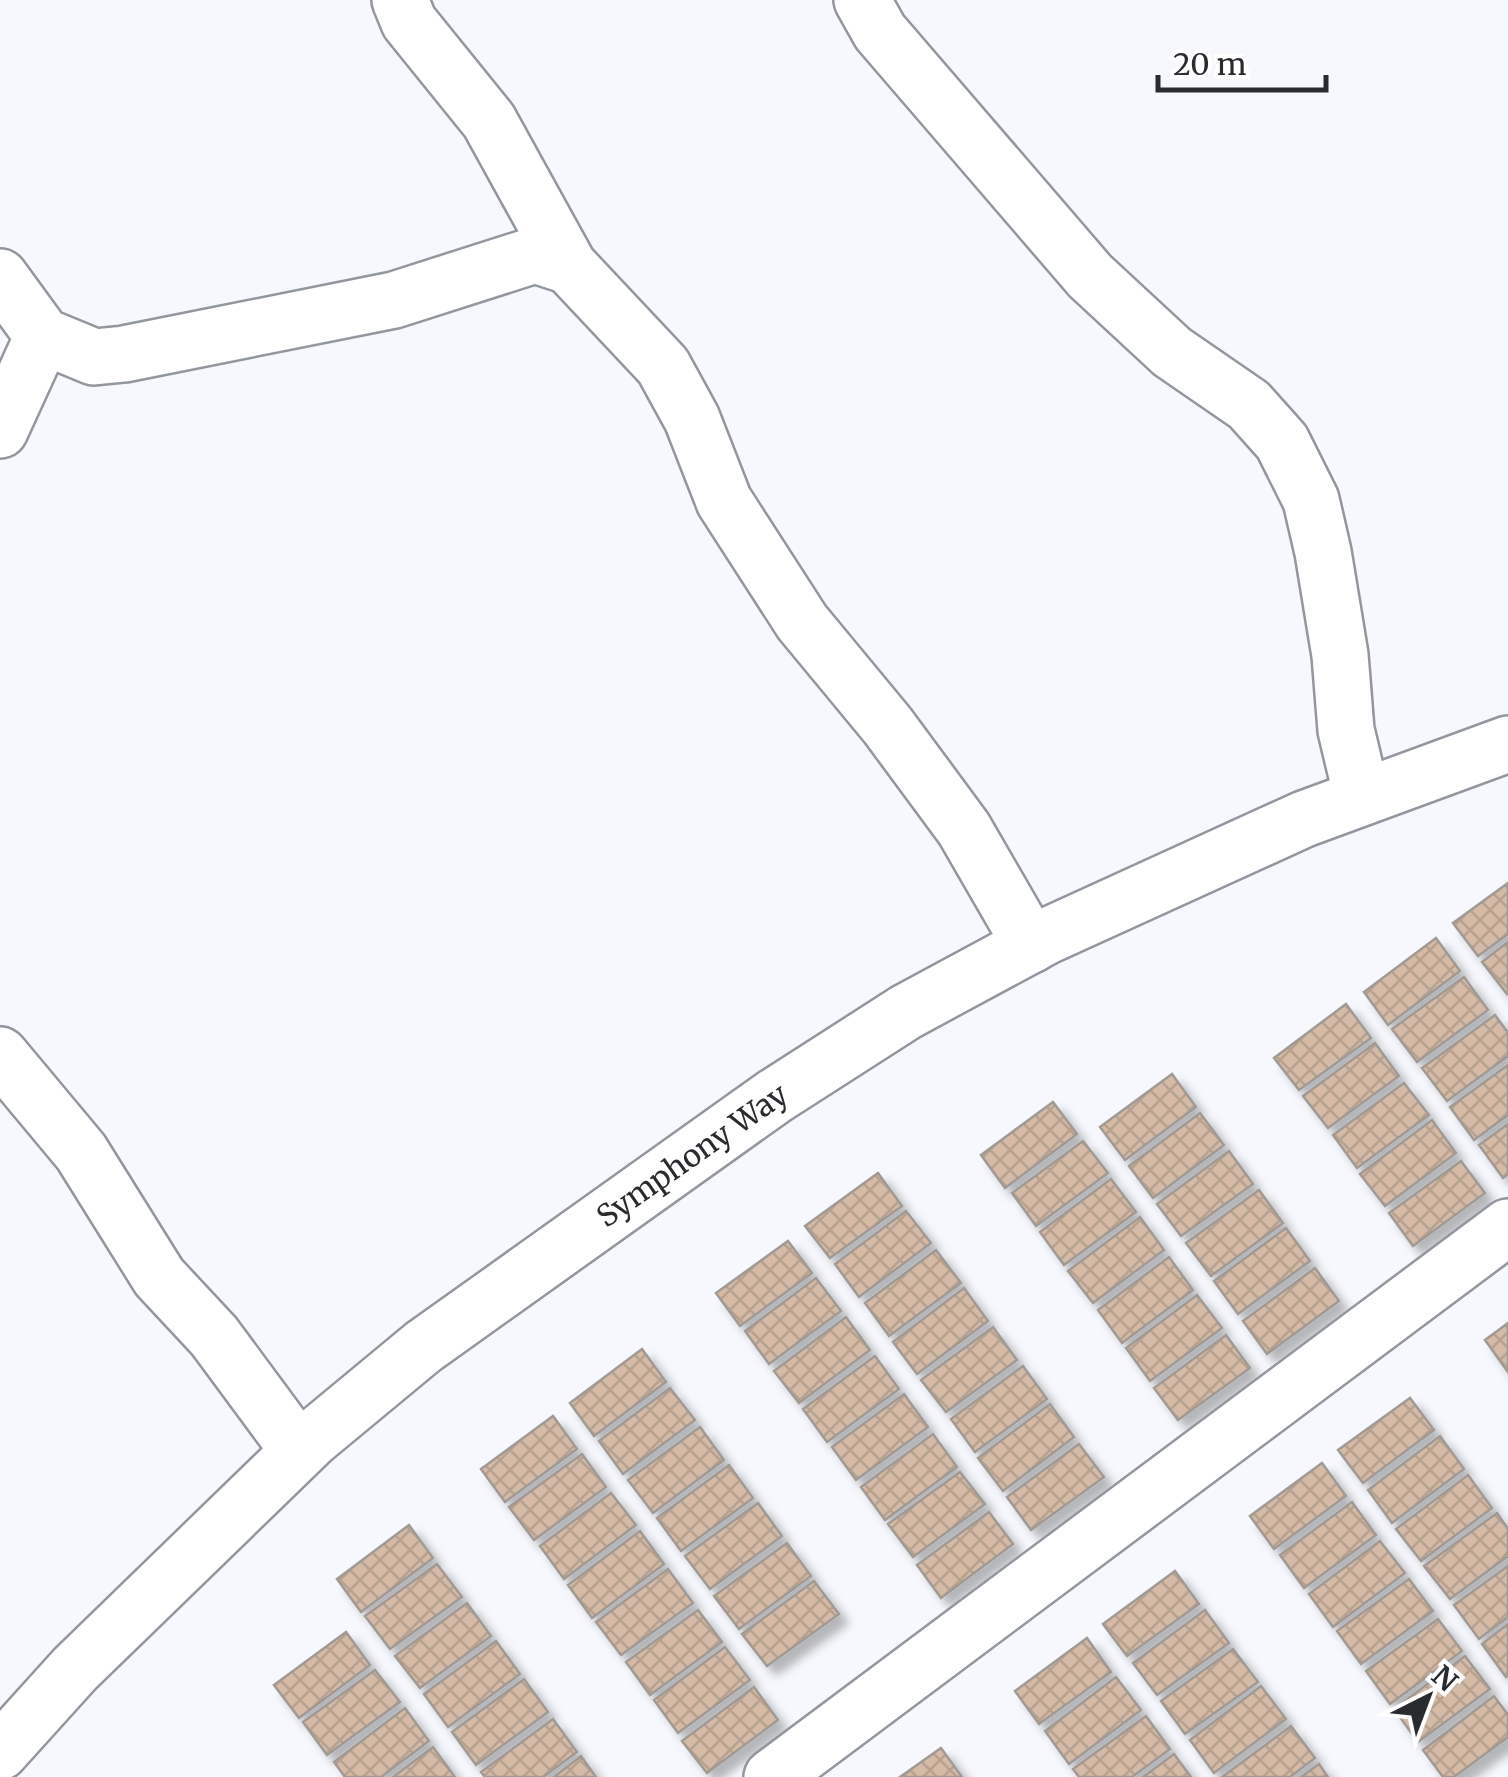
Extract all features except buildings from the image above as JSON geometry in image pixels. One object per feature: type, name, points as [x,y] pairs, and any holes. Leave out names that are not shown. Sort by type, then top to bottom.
[{"type":"street","points":[[400,0],[410,22],[490,121],[569,266],[663,366],[692,419],[724,501],[802,622],[888,726],[964,829],[1031,945]]},
{"type":"street","points":[[862,0],[880,32],[1090,276],[1172,352],[1250,405],[1282,442],[1311,500],[1323,552],[1340,655],[1346,730],[1362,797]]},
{"type":"street","points":[[0,277],[43,336],[94,357],[394,300],[535,256],[569,266]]},
{"type":"street","points":[[0,430],[43,336]]},
{"type":"street","name":"Symphony Way","points":[[0,1752],[75,1669],[299,1451],[423,1348],[775,1096],[906,1012],[1031,945],[1304,819],[1508,744]]},
{"type":"street","points":[[0,1056],[80,1152],[159,1277],[214,1336],[299,1451]]},
{"type":"street","points":[[772,1777],[1508,1227]]}]
